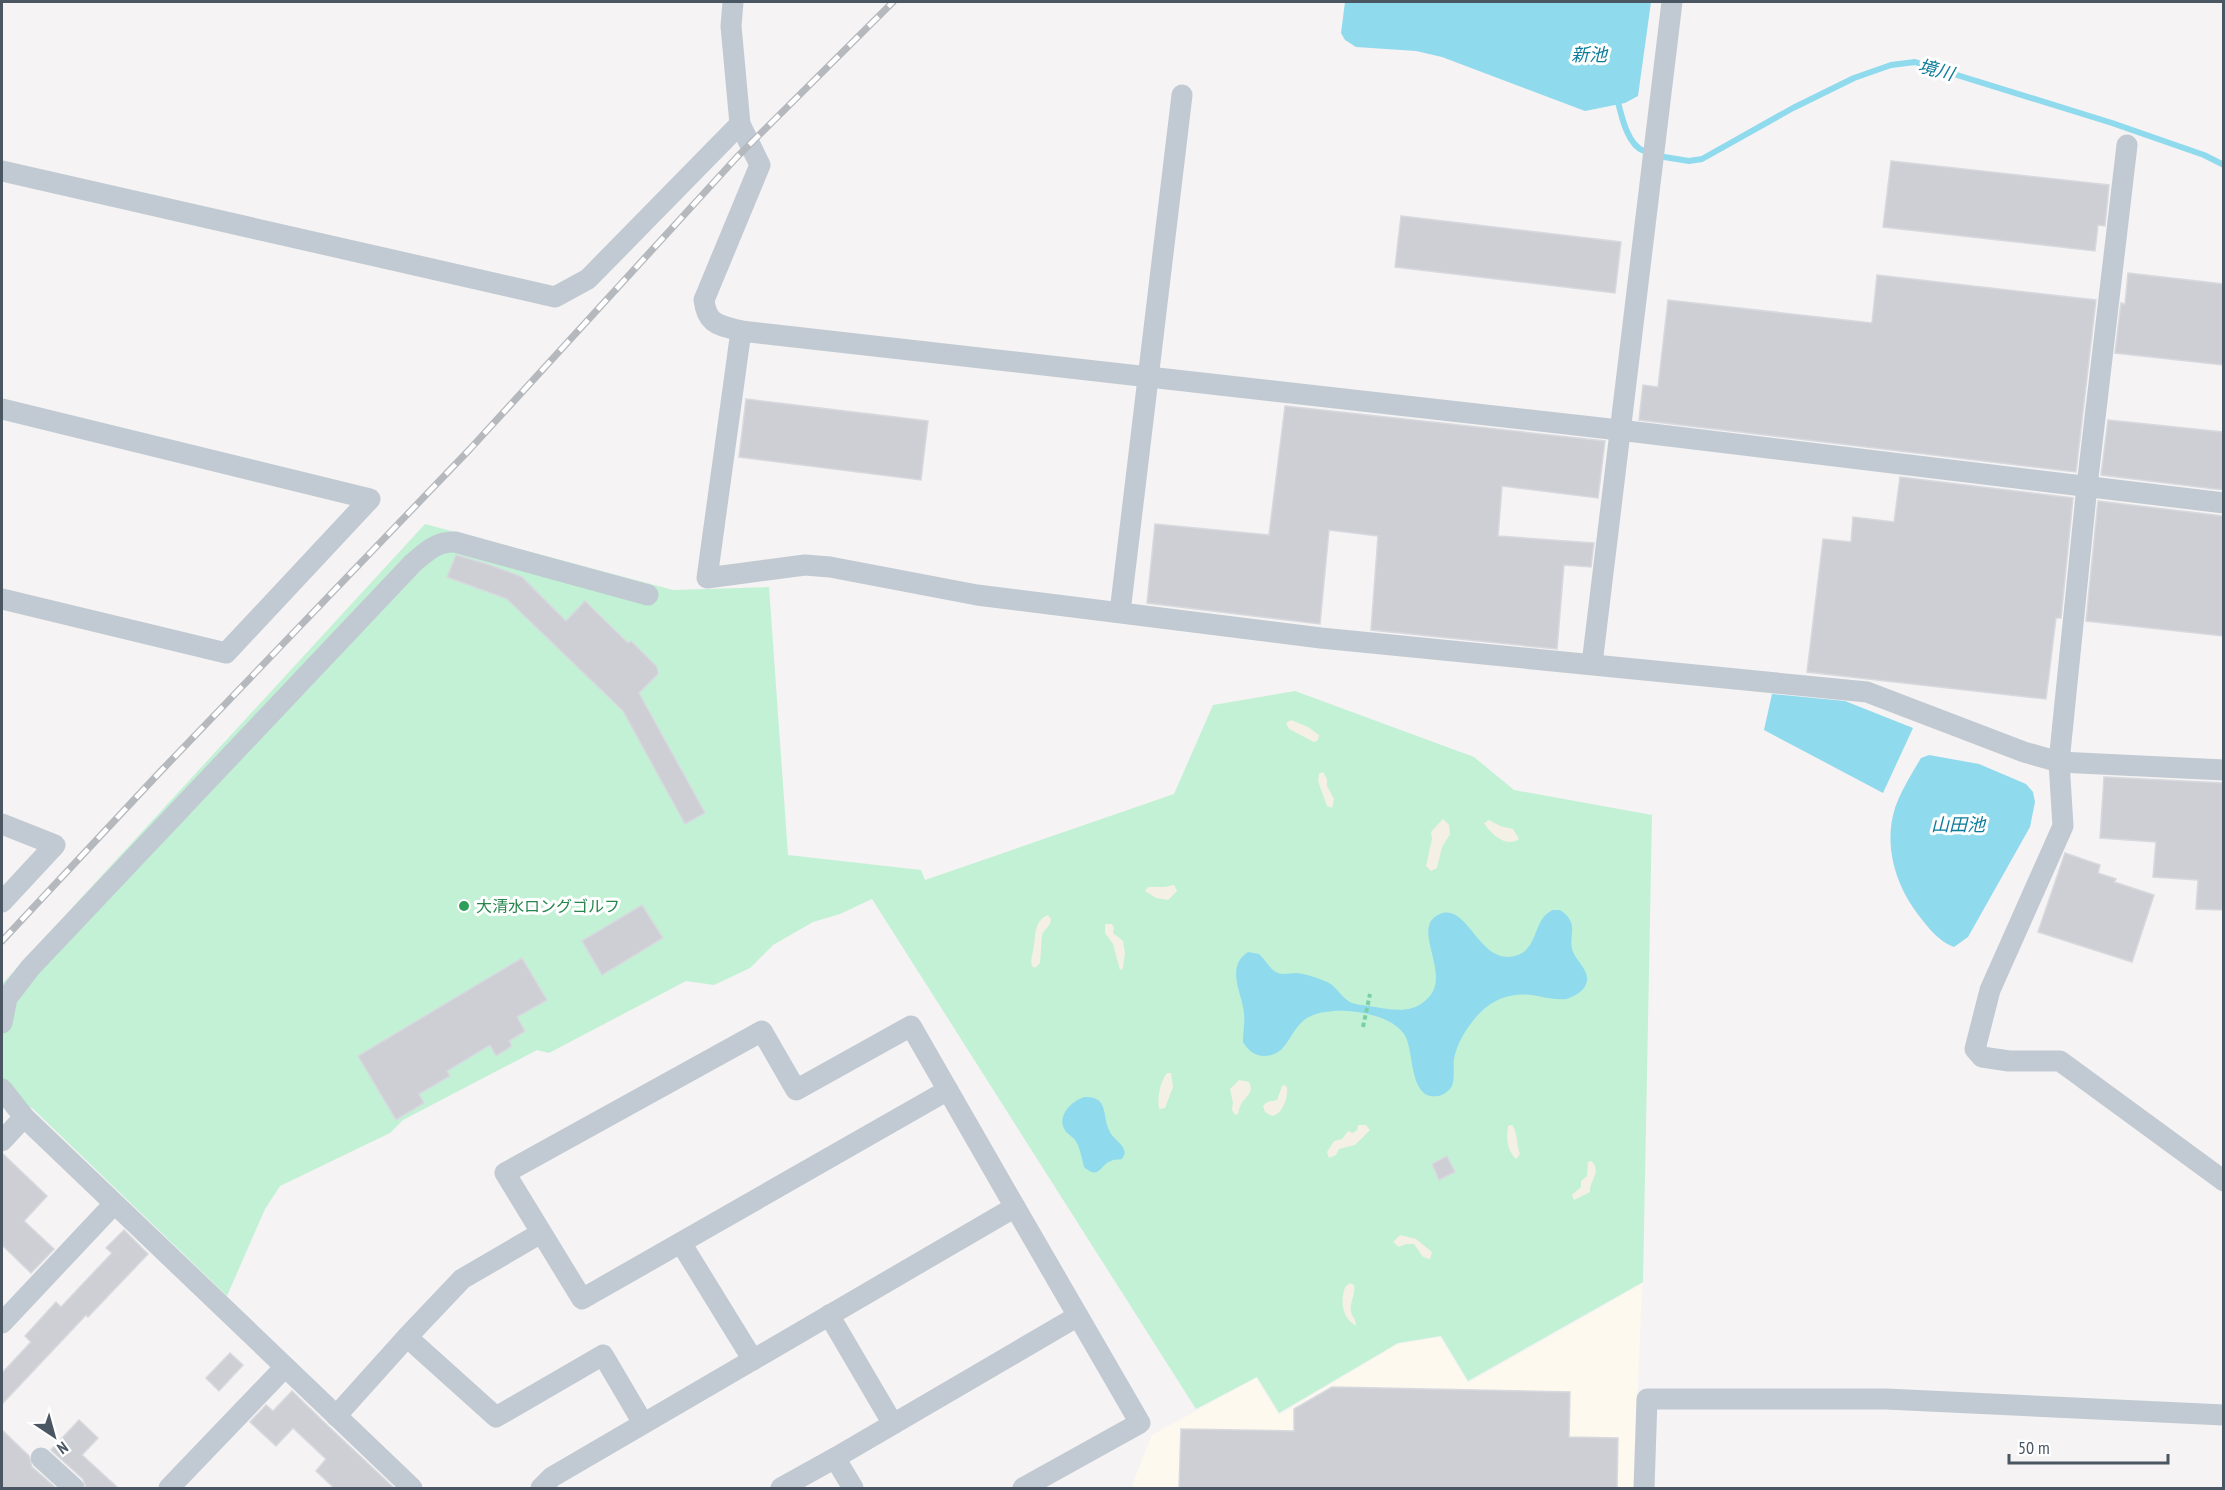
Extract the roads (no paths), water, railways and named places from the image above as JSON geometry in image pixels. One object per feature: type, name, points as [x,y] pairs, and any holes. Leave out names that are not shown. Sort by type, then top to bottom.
[{"type":"street","points":[[733,2],[731,26],[740,124],[760,165],[704,300],[706,312],[714,323],[741,331],[1619,430],[2223,503]]},
{"type":"street","points":[[1592,664],[1672,2]]},
{"type":"street","points":[[1120,612],[1182,94]]},
{"type":"street","points":[[2,171],[555,297],[588,279],[740,124]]},
{"type":"street","points":[[2127,145],[2087,486],[2059,762],[2063,826],[1990,990],[1975,1049],[1982,1058],[2009,1061],[2060,1061],[2223,1181]]},
{"type":"street","points":[[741,331],[707,578],[805,565],[830,567],[977,595],[1320,638],[1867,693],[2024,752],[2059,762],[2223,770]]},
{"type":"street","points":[[2,409],[370,499],[226,653],[2,599]]},
{"type":"street","points":[[2,1023],[7,998],[30,968],[413,563],[435,545],[455,542],[648,596]]},
{"type":"street","points":[[2,824],[55,845],[2,902]]},
{"type":"street","points":[[948,1090],[582,1299],[505,1173],[762,1030],[796,1090],[911,1026],[948,1090],[1015,1207],[1140,1423],[1023,1488]]},
{"type":"street","points":[[2,1089],[24,1117],[412,1488]]},
{"type":"street","points":[[2,1141],[24,1117]]},
{"type":"street","points":[[2,1323],[114,1204]]},
{"type":"street","points":[[552,1484],[644,1423],[1015,1207]]},
{"type":"street","points":[[336,1416],[462,1279],[541,1233]]},
{"type":"street","points":[[681,1243],[753,1360]]},
{"type":"street","points":[[830,1315],[893,1424]]},
{"type":"street","points":[[781,1488],[1078,1316]]},
{"type":"street","points":[[407,1337],[496,1417],[603,1355],[644,1423]]},
{"type":"street","points":[[168,1488],[285,1367]]},
{"type":"street","points":[[1644,1488],[1647,1399],[1886,1400],[2223,1415]]},
{"type":"street","points":[[42,1458],[74,1488]]},
{"type":"street","points":[[835,1458],[854,1488]]},
{"type":"water","name":"新池","points":[[1345,2],[1651,2],[1638,96],[1625,103],[1585,111],[1442,57],[1416,51],[1356,47],[1345,40],[1341,33]]},
{"type":"water","points":[[1772,694],[1845,701],[1913,728],[1883,793],[1764,730]]},
{"type":"water","name":"山田池","points":[[1929,755],[1979,764],[2026,784],[2033,792],[2035,802],[2030,827],[1968,937],[1954,947],[1935,935],[1923,922],[1904,893],[1891,851],[1890,837],[1897,802],[1921,758]]},
{"type":"water","points":[[1553,910],[1560,910],[1570,920],[1573,952],[1587,977],[1584,987],[1567,999],[1520,995],[1492,1003],[1477,1016],[1460,1041],[1454,1059],[1452,1086],[1442,1095],[1428,1095],[1422,1091],[1417,1083],[1407,1041],[1399,1028],[1370,1014],[1336,1011],[1324,1012],[1307,1018],[1298,1026],[1283,1048],[1272,1055],[1255,1054],[1243,1042],[1244,1013],[1236,973],[1241,958],[1248,952],[1259,954],[1278,973],[1296,973],[1327,982],[1352,1003],[1406,1009],[1420,1005],[1434,990],[1435,966],[1428,930],[1431,920],[1440,914],[1450,913],[1459,917],[1493,953],[1505,957],[1518,955],[1525,951],[1530,946],[1542,919]]},
{"type":"water","points":[[1084,1097],[1101,1103],[1109,1130],[1125,1153],[1122,1159],[1107,1163],[1097,1172],[1089,1171],[1084,1167],[1077,1143],[1066,1131],[1062,1120],[1067,1110]]},
{"type":"waterway","name":"境川","points":[[1658,156],[1689,161],[1702,159],[1793,108],[1854,78],[1891,65],[1915,62],[2112,123],[2204,155],[2224,165]]},
{"type":"waterway","name":"境川","points":[[1617,98],[1629,136],[1638,148],[1644,151]]},
{"type":"railway","points":[[2,941],[160,772],[470,449],[737,157],[893,2]]},
{"type":"place","name":"大清水ロングゴルフ","points":[[464,906]]}]
